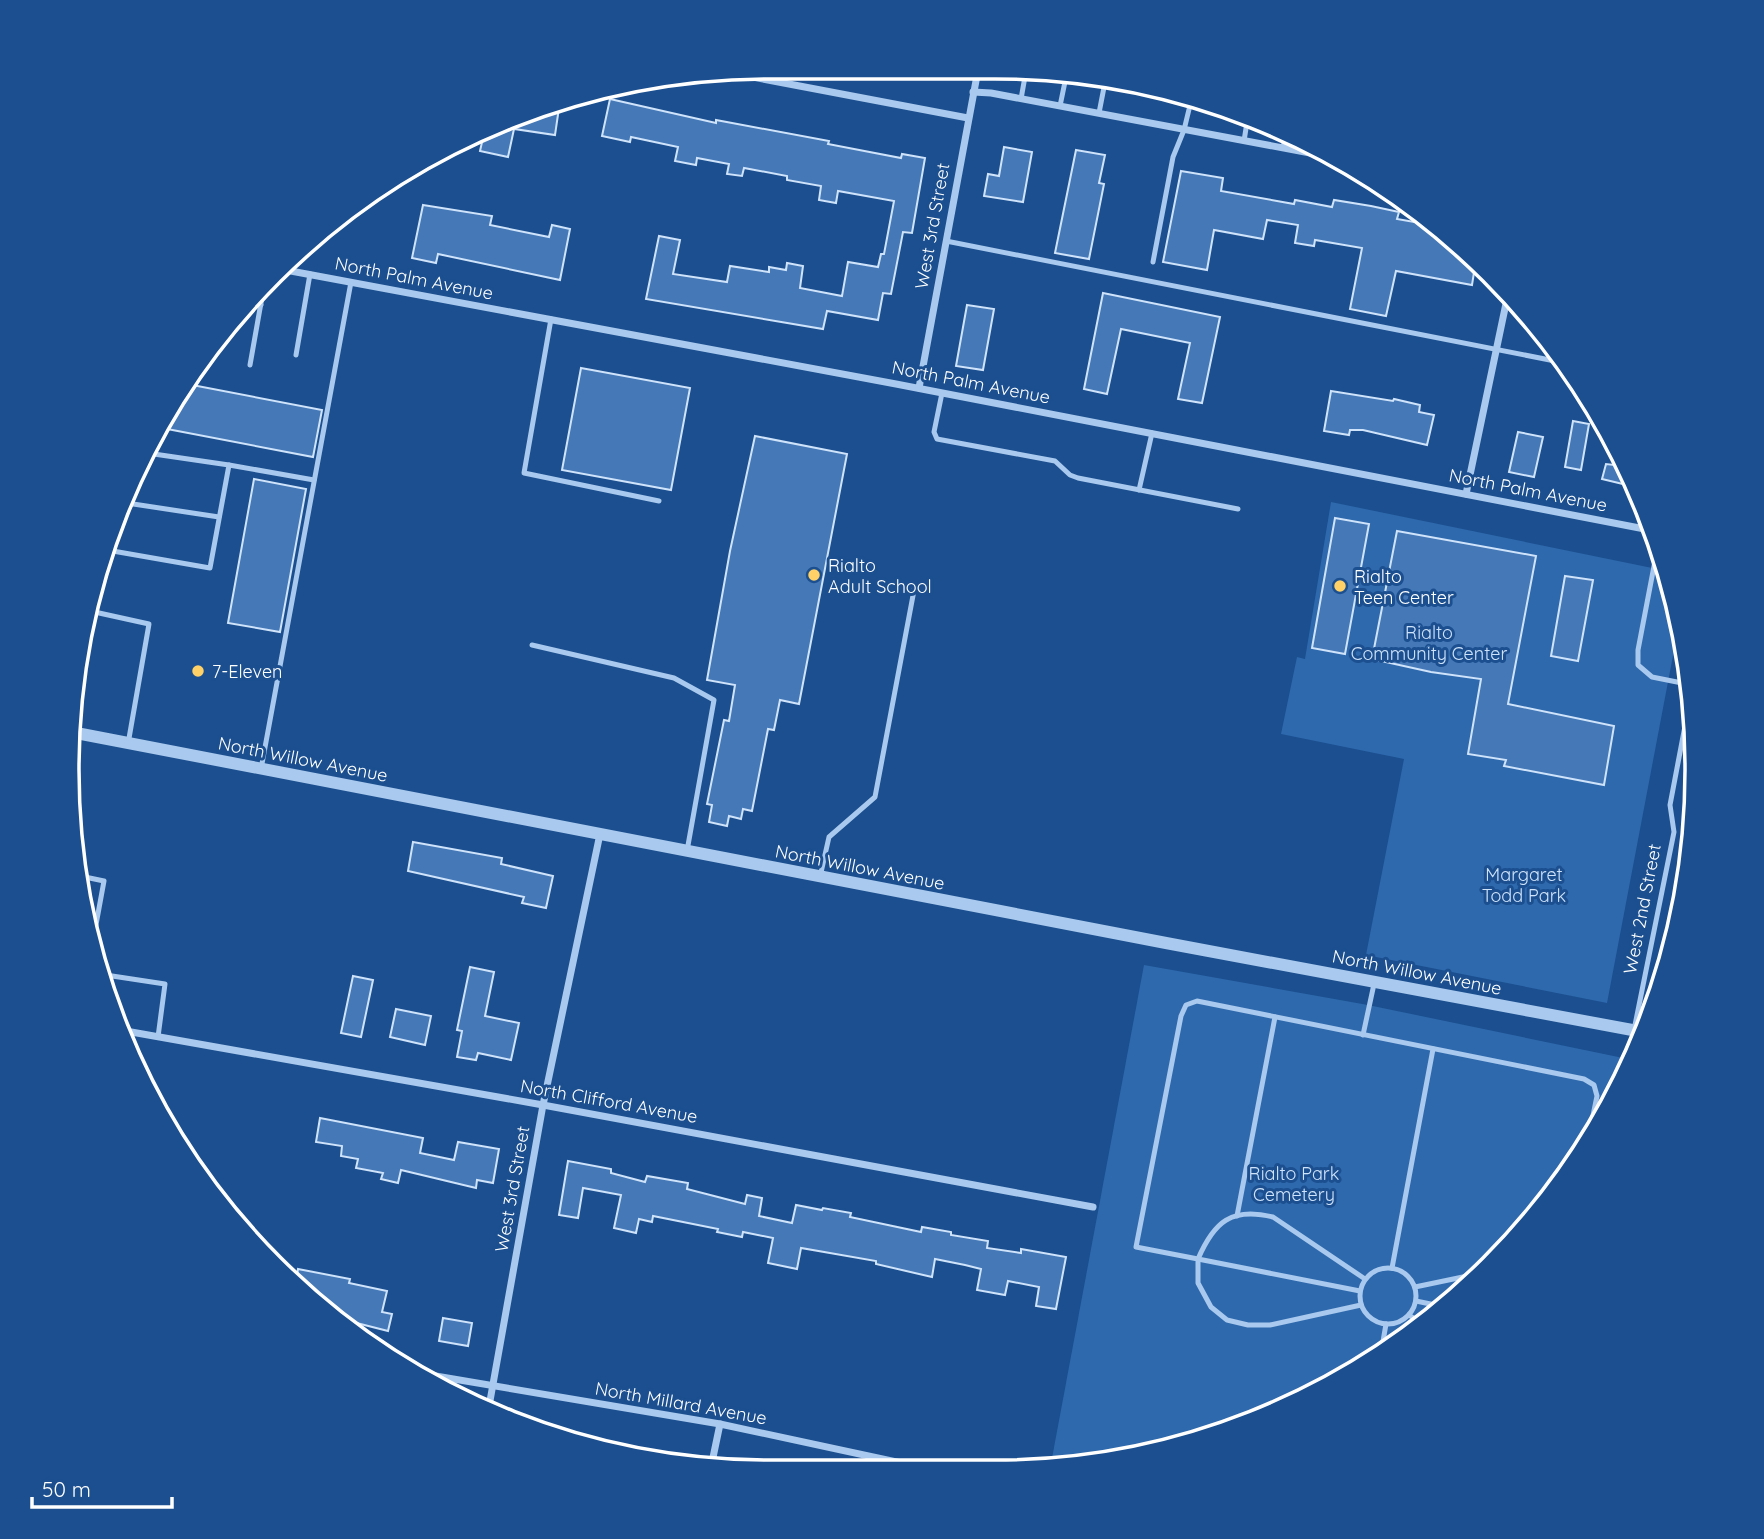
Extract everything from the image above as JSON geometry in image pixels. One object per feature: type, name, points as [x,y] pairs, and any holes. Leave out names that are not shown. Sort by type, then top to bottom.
[{"type":"street","points":[[764,79],[968,118]]},
{"type":"street","name":"West 3rd Street","points":[[919,388],[976,79]]},
{"type":"street","points":[[973,92],[1303,152]]},
{"type":"street","name":"North Palm Avenue","points":[[292,271],[919,388],[1642,528]]},
{"type":"street","points":[[1466,494],[1506,305]]},
{"type":"street","name":"North Willow Avenue","points":[[80,735],[1634,1031]]},
{"type":"street","name":"West 3rd Street","points":[[490,1401],[543,1105],[600,834]]},
{"type":"street","name":"North Clifford Avenue","points":[[130,1032],[1093,1207]]},
{"type":"street","name":"North Millard Avenue","points":[[445,1379],[720,1424],[887,1460]]},
{"type":"street","points":[[713,1458],[720,1424]]},
{"type":"lane","points":[[1021,99],[1024,80]]},
{"type":"lane","points":[[1060,106],[1065,83]]},
{"type":"lane","points":[[1099,113],[1104,88]]},
{"type":"lane","points":[[1153,262],[1173,157],[1190,107]]},
{"type":"lane","points":[[1244,141],[1246,126]]},
{"type":"lane","points":[[1283,148],[1284,143]]},
{"type":"lane","points":[[946,241],[1551,360]]},
{"type":"lane","points":[[296,355],[310,274]]},
{"type":"lane","points":[[261,769],[351,282]]},
{"type":"lane","points":[[250,365],[262,302]]},
{"type":"lane","points":[[551,319],[524,474],[659,501]]},
{"type":"lane","points":[[942,393],[934,432],[937,439],[1055,461],[1070,475],[1078,478],[1238,509]]},
{"type":"lane","points":[[1139,490],[1152,433]]},
{"type":"lane","points":[[155,454],[314,480]]},
{"type":"lane","points":[[114,551],[210,568],[229,465]]},
{"type":"lane","points":[[132,504],[219,517]]},
{"type":"lane","points":[[1654,565],[1638,650],[1638,665],[1652,677],[1679,682]]},
{"type":"lane","points":[[820,877],[828,837],[875,797],[915,584]]},
{"type":"lane","points":[[97,613],[149,624],[128,744]]},
{"type":"lane","points":[[532,645],[674,678],[714,700],[687,851]]},
{"type":"lane","name":"West 2nd Street","points":[[1643,1007],[1674,832],[1670,805],[1684,731]]},
{"type":"lane","points":[[88,878],[104,881],[96,923]]},
{"type":"lane","points":[[110,976],[165,984],[158,1037]]},
{"type":"lane","points":[[1363,1035],[1374,982]]},
{"type":"lane","points":[[1360,1292],[1136,1247],[1181,1016],[1186,1005],[1197,1001],[1584,1079],[1594,1084],[1597,1096],[1593,1115]]},
{"type":"lane","points":[[1237,1216],[1275,1017]]},
{"type":"lane","points":[[1392,1268],[1433,1049]]},
{"type":"lane","points":[[1361,1305],[1270,1325],[1248,1325],[1227,1320],[1211,1307],[1198,1283],[1198,1259],[1206,1240],[1216,1227],[1226,1219],[1249,1213],[1273,1217],[1366,1279]]},
{"type":"lane","points":[[1392,1268],[1406,1274],[1415,1287],[1416,1301],[1409,1315],[1394,1324],[1385,1324],[1370,1318],[1361,1305],[1360,1292],[1366,1279],[1377,1270],[1392,1268]]},
{"type":"lane","points":[[1415,1287],[1463,1277]]},
{"type":"lane","points":[[1416,1301],[1432,1304]]},
{"type":"lane","points":[[1409,1315],[1414,1319]]},
{"type":"lane","points":[[1383,1341],[1385,1324]]},
{"type":"green space","name":"Rialto Community Center","points":[[1331,502],[1655,569],[1674,649],[1607,1003],[1366,955],[1404,759],[1281,734],[1297,657],[1305,659]]},
{"type":"green space","name":"Rialto Park Cemetery","points":[[1144,965],[1368,1005],[1622,1058],[1593,1115],[1569,1153],[1514,1225],[1450,1289],[1378,1344],[1300,1389],[1217,1424],[1129,1447],[1052,1458]]},
{"type":"building","points":[[610,99],[716,123],[716,120],[829,141],[828,144],[901,158],[902,154],[925,158],[912,233],[903,232],[891,294],[883,293],[878,320],[827,311],[823,329],[646,299],[659,236],[680,240],[673,274],[727,282],[730,266],[769,272],[769,267],[786,270],[787,263],[803,266],[800,288],[842,296],[848,262],[878,267],[881,254],[884,254],[894,201],[838,191],[836,203],[819,200],[821,186],[744,168],[742,176],[727,174],[729,164],[697,158],[696,165],[675,161],[678,147],[631,137],[630,142],[602,136]]},
{"type":"building","points":[[558,112],[555,135],[514,129],[508,157],[480,151],[482,142],[505,131]]},
{"type":"building","points":[[1004,147],[1032,152],[1023,202],[984,196],[988,174],[999,176]]},
{"type":"building","points":[[1076,150],[1105,155],[1099,183],[1104,184],[1089,259],[1055,253]]},
{"type":"building","points":[[1181,171],[1223,178],[1221,191],[1294,204],[1295,200],[1332,207],[1334,200],[1399,212],[1397,219],[1417,222],[1474,273],[1472,285],[1396,271],[1386,316],[1350,309],[1362,248],[1315,240],[1314,246],[1295,243],[1298,225],[1267,220],[1263,239],[1214,230],[1207,270],[1163,262]]},
{"type":"building","points":[[423,205],[492,216],[490,225],[549,237],[552,225],[570,229],[560,280],[438,254],[436,263],[412,258]]},
{"type":"building","points":[[1103,293],[1220,317],[1202,403],[1178,399],[1190,343],[1121,329],[1107,394],[1084,389]]},
{"type":"building","points":[[967,305],[994,309],[983,370],[956,366]]},
{"type":"building","points":[[581,368],[690,388],[671,490],[562,470]]},
{"type":"building","points":[[195,386],[322,410],[313,457],[168,429]]},
{"type":"building","points":[[1331,391],[1420,405],[1419,412],[1434,415],[1427,445],[1363,430],[1350,430],[1349,435],[1324,431]]},
{"type":"building","points":[[1573,421],[1589,424],[1581,470],[1565,467]]},
{"type":"building","points":[[1518,432],[1543,437],[1534,477],[1509,472]]},
{"type":"building","points":[[755,436],[847,454],[799,704],[780,700],[774,730],[768,729],[752,811],[743,809],[741,819],[729,816],[727,826],[709,822],[712,805],[707,804],[724,720],[729,721],[735,685],[707,680],[730,551]]},
{"type":"building","points":[[1606,464],[1614,465],[1623,484],[1602,479]]},
{"type":"building","points":[[254,479],[306,489],[280,632],[228,623]]},
{"type":"building","name":"Rialto Teen Center","points":[[1335,518],[1369,524],[1345,654],[1312,648]]},
{"type":"building","points":[[1397,531],[1536,556],[1508,704],[1614,726],[1604,785],[1504,766],[1506,760],[1468,754],[1481,679],[1431,672],[1372,659]]},
{"type":"building","points":[[1565,576],[1593,580],[1578,661],[1551,656]]},
{"type":"building","points":[[413,842],[502,858],[501,864],[553,876],[546,908],[522,903],[524,897],[408,871]]},
{"type":"building","points":[[470,967],[494,972],[485,1016],[519,1023],[511,1060],[478,1053],[476,1060],[457,1057],[462,1031],[457,1030]]},
{"type":"building","points":[[353,976],[373,980],[361,1037],[341,1033]]},
{"type":"building","points":[[396,1009],[431,1016],[425,1045],[390,1037]]},
{"type":"building","points":[[320,1118],[423,1138],[420,1153],[454,1160],[458,1142],[499,1149],[493,1183],[477,1180],[476,1188],[401,1170],[398,1183],[381,1179],[383,1173],[356,1168],[358,1159],[341,1156],[342,1146],[316,1142]]},
{"type":"building","points":[[568,1161],[611,1169],[611,1173],[645,1182],[647,1176],[688,1183],[687,1189],[745,1204],[747,1195],[762,1198],[759,1216],[792,1223],[796,1205],[823,1208],[851,1213],[850,1217],[921,1232],[922,1227],[988,1241],[987,1248],[1021,1253],[1021,1249],[1066,1257],[1056,1309],[1036,1306],[1039,1287],[1008,1281],[1005,1295],[977,1290],[981,1269],[935,1259],[932,1277],[876,1264],[876,1261],[801,1248],[797,1269],[768,1263],[773,1238],[743,1232],[742,1237],[717,1232],[718,1229],[653,1216],[652,1222],[639,1219],[636,1233],[614,1228],[621,1195],[583,1188],[578,1218],[559,1215]]},
{"type":"building","points":[[298,1269],[350,1279],[349,1283],[387,1291],[382,1312],[392,1314],[388,1331],[356,1323],[297,1273]]},
{"type":"building","points":[[443,1318],[472,1323],[468,1346],[439,1341]]},
{"type":"place","name":"Rialto Adult School","points":[[814,575]]},
{"type":"place","name":"Rialto Teen Center","points":[[1340,586]]},
{"type":"place","name":"7-Eleven","points":[[198,671]]},
{"type":"park label","name":"Margaret Todd Park","points":[[1524,884]]}]
